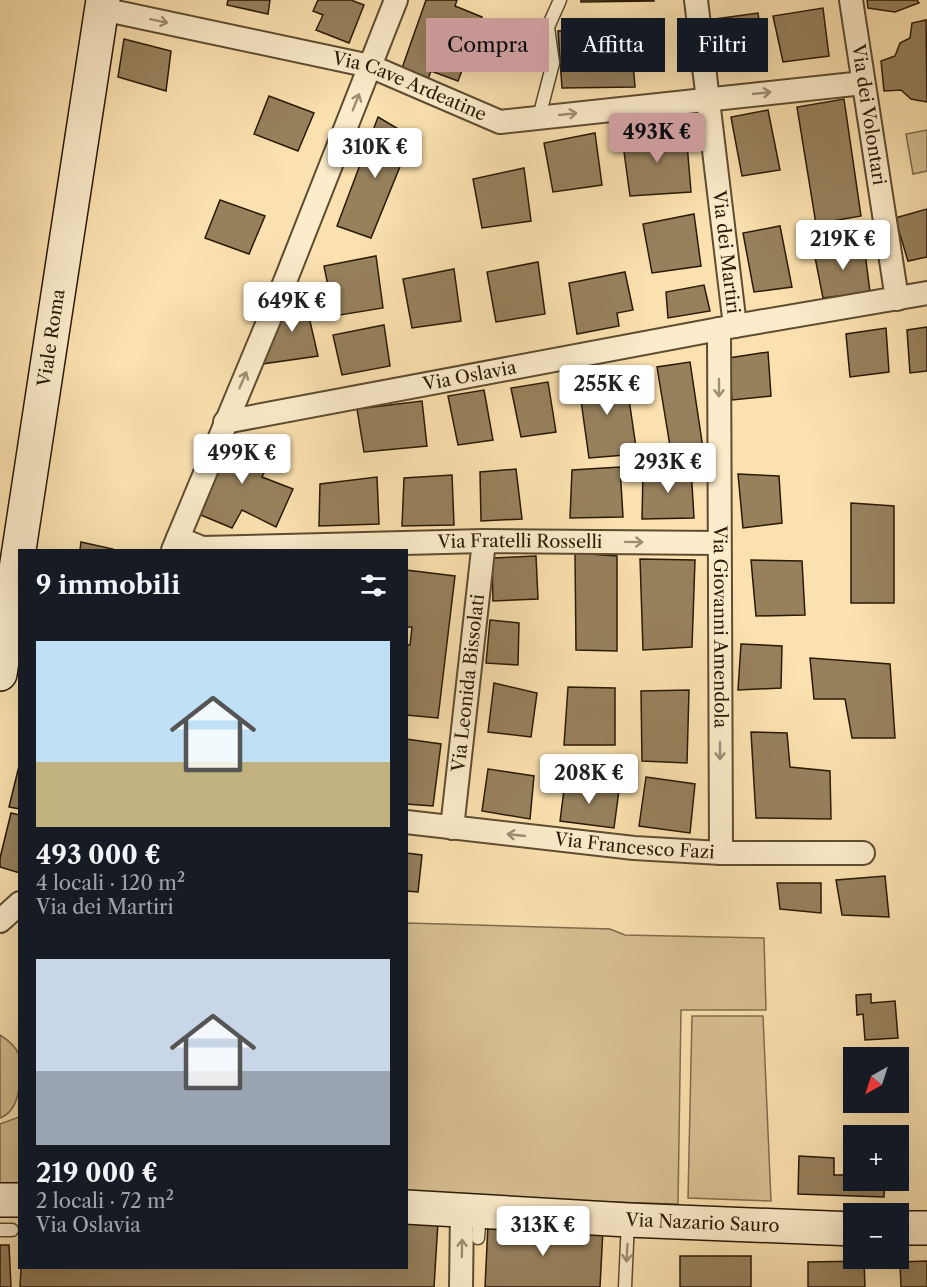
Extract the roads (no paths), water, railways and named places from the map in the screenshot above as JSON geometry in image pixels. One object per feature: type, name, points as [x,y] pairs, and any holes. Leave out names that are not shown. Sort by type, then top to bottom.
[{"type":"main road","name":"Viale Roma","points":[[19,549],[102,5]]},
{"type":"main road","name":"Viale Roma","points":[[0,674],[18,556]]},
{"type":"main road","name":"Via Nazario Sauro","points":[[408,1207],[474,1219],[628,1220],[843,1229]]},
{"type":"main road","points":[[909,1228],[927,1228]]},
{"type":"street","points":[[176,544],[286,279],[396,0]]},
{"type":"street","name":"Via dei Martiri","points":[[696,0],[709,99],[727,327]]},
{"type":"street","name":"Via dei Volontari","points":[[851,0],[897,299]]},
{"type":"street","name":"Via Cave Ardeatine","points":[[102,5],[370,66],[500,122],[863,83]]},
{"type":"street","name":"Via Oslavia","points":[[225,422],[727,327],[927,293]]},
{"type":"street","name":"Via Giovanni Amendola","points":[[721,853],[720,543],[727,327]]},
{"type":"street","name":"Via Fratelli Rosselli","points":[[176,544],[202,548],[484,540],[720,543]]},
{"type":"street","name":"Via Leonida Bissolati","points":[[452,828],[484,540]]},
{"type":"street","name":"Via Francesco Fazi","points":[[408,822],[634,848],[721,853],[862,853]]},
{"type":"street","points":[[0,921],[18,905]]},
{"type":"street","points":[[461,1287],[474,1219]]},
{"type":"lane","points":[[539,117],[553,63],[548,27],[560,0]]},
{"type":"lane","points":[[625,1287],[628,1220]]}]
